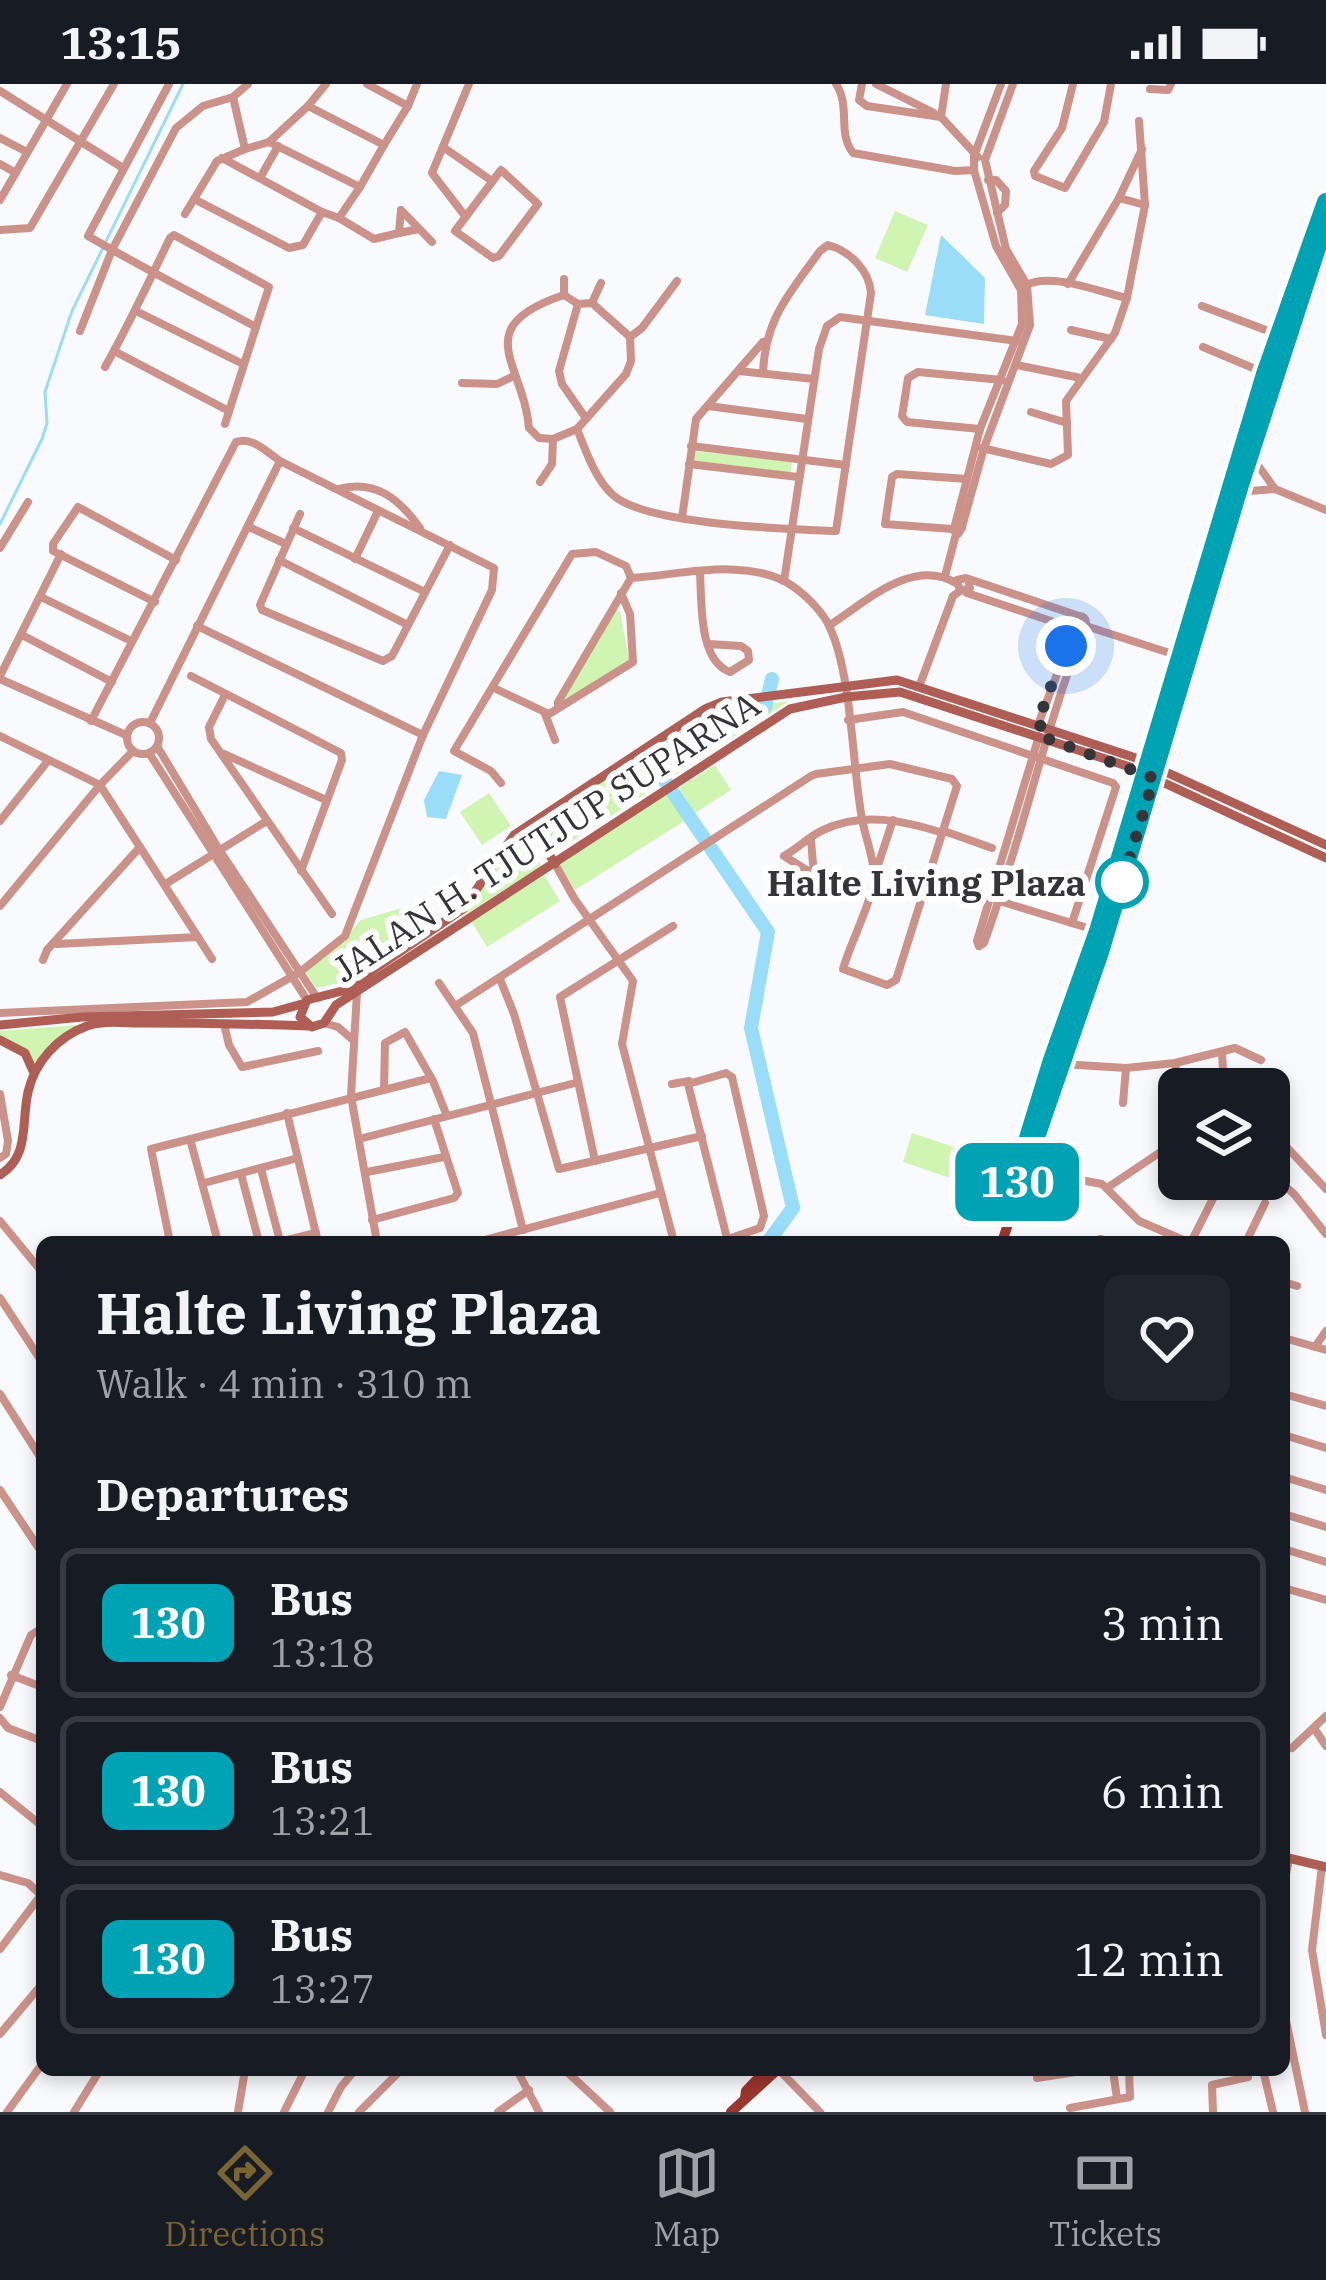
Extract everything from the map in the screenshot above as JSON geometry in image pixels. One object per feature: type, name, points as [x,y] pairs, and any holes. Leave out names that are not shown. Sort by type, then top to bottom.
[{"type":"main road","points":[[1244,462],[1265,374],[1326,202]]},
{"type":"main road","points":[[1004,1236],[1062,1064],[1244,462],[1326,220]]},
{"type":"main road","points":[[1017,1192],[1016,1177],[1052,1060],[1151,772],[1179,656],[1235,491]]},
{"type":"main road","name":"JALAN H. TJUTJUP SUPARNA","points":[[321,1023],[336,1005],[795,706],[890,680],[1151,772]]},
{"type":"main road","name":"JALAN H. TJUTJUP SUPARNA","points":[[0,1025],[82,1017],[273,1012],[342,991],[463,909],[509,839],[704,709],[766,697],[900,692],[1043,732]]},
{"type":"main road","points":[[1151,772],[1326,845]]},
{"type":"main road","points":[[1151,772],[1326,858]]},
{"type":"main road","points":[[531,824],[555,864]]},
{"type":"main road","points":[[309,1001],[328,1009],[321,1023],[300,1017],[309,1001]]},
{"type":"main road","points":[[0,1174],[21,1153],[33,1071],[65,1036],[91,1024],[321,1023]]},
{"type":"main road","points":[[0,1040],[25,1052],[33,1071]]},
{"type":"main road","points":[[1290,1859],[1325,1865]]},
{"type":"main road","points":[[745,2098],[758,2076]]},
{"type":"main road","points":[[730,2112],[771,2076]]},
{"type":"street","points":[[0,200],[67,84]]},
{"type":"street","points":[[0,230],[30,228],[114,84]]},
{"type":"street","points":[[169,84],[89,237],[256,327]]},
{"type":"street","points":[[80,331],[111,250],[176,128],[203,106],[233,97],[248,84]]},
{"type":"street","points":[[260,178],[273,144],[326,84]]},
{"type":"street","points":[[368,84],[408,106]]},
{"type":"street","points":[[339,218],[417,84]]},
{"type":"street","points":[[465,216],[432,176],[469,84]]},
{"type":"street","points":[[836,84],[844,101],[845,137],[853,153],[955,171],[983,166],[1012,84]]},
{"type":"street","points":[[862,84],[860,100],[867,106],[941,117]]},
{"type":"street","points":[[876,84],[941,117],[1006,191],[1005,205],[997,213]]},
{"type":"street","points":[[941,117],[946,84]]},
{"type":"street","points":[[945,576],[967,479],[1030,325],[1024,287],[1006,249],[983,166],[1001,84]]},
{"type":"street","points":[[1072,84],[1062,128],[1034,173],[1065,188],[1104,122],[1111,84]]},
{"type":"street","points":[[1150,89],[1168,90],[1171,84]]},
{"type":"street","points":[[0,91],[123,168]]},
{"type":"street","points":[[233,97],[245,149]]},
{"type":"street","points":[[308,106],[384,145]]},
{"type":"street","points":[[980,447],[1059,463],[1069,452],[1066,401],[1112,339],[1127,298],[1145,205],[1139,121]]},
{"type":"street","points":[[0,138],[27,152]]},
{"type":"street","points":[[185,214],[222,158],[273,144],[360,187]]},
{"type":"street","points":[[443,147],[492,181]]},
{"type":"street","points":[[1068,284],[1143,147]]},
{"type":"street","points":[[222,158],[374,238],[419,229]]},
{"type":"street","points":[[0,164],[16,173]]},
{"type":"street","points":[[504,170],[537,200],[536,211],[493,258],[455,231],[465,216],[504,170]]},
{"type":"street","points":[[956,529],[980,447],[980,429],[1014,364],[1024,287],[996,246],[974,170]]},
{"type":"street","points":[[1119,198],[1145,205]]},
{"type":"street","points":[[194,199],[295,250],[303,245],[322,212]]},
{"type":"street","points":[[399,233],[400,210],[432,242]]},
{"type":"street","points":[[105,367],[174,236],[269,287],[225,424]]},
{"type":"street","points":[[577,429],[587,456],[614,496],[646,513],[682,518],[838,530],[869,321],[868,278],[860,266],[828,245],[783,302],[764,340],[696,419],[682,518]]},
{"type":"street","points":[[1308,270],[1326,272]]},
{"type":"street","points":[[564,279],[564,295]]},
{"type":"street","points":[[1024,287],[1035,280],[1127,298]]},
{"type":"street","points":[[630,338],[677,281]]},
{"type":"street","points":[[592,303],[601,283]]},
{"type":"street","points":[[564,295],[578,304],[592,303],[630,338],[631,361],[626,374],[577,429],[553,439],[539,438],[529,428],[527,404],[506,350],[515,325],[539,303],[564,295]]},
{"type":"street","points":[[578,304],[560,371],[562,385],[585,417]]},
{"type":"street","points":[[1202,306],[1279,335]]},
{"type":"street","points":[[136,310],[243,364]]},
{"type":"street","points":[[784,581],[807,419],[827,326],[840,317],[1017,341]]},
{"type":"street","points":[[1070,330],[1112,339]]},
{"type":"street","points":[[763,373],[764,340]]},
{"type":"street","points":[[1203,347],[1265,374]]},
{"type":"street","points":[[114,352],[227,410]]},
{"type":"street","points":[[1014,364],[1081,377]]},
{"type":"street","points":[[739,371],[814,379]]},
{"type":"street","points":[[980,429],[905,420],[910,374],[1002,380]]},
{"type":"street","points":[[462,382],[497,384],[514,376]]},
{"type":"street","points":[[706,406],[807,419]]},
{"type":"street","points":[[1031,412],[1067,423]]},
{"type":"street","points":[[540,482],[552,464],[553,439]]},
{"type":"street","points":[[0,1013],[247,1002],[297,974],[345,935],[423,735],[495,577],[494,568],[280,461],[248,440],[236,442],[91,721]]},
{"type":"street","points":[[691,446],[846,465]]},
{"type":"street","points":[[150,723],[280,461]]},
{"type":"street","points":[[1244,462],[1261,468],[1275,489]]},
{"type":"street","points":[[688,464],[798,477]]},
{"type":"street","points":[[956,529],[885,524],[892,475],[967,479]]},
{"type":"street","points":[[337,489],[359,484],[382,491],[406,508],[420,528]]},
{"type":"street","points":[[1235,491],[1275,489],[1326,510]]},
{"type":"street","points":[[0,548],[28,502]]},
{"type":"street","points":[[155,602],[53,550],[53,544],[78,507],[176,560]]},
{"type":"street","points":[[355,559],[378,511]]},
{"type":"street","points":[[300,514],[260,605],[265,612],[383,661],[392,656],[450,544]]},
{"type":"street","points":[[249,527],[286,544]]},
{"type":"street","points":[[293,528],[425,592]]},
{"type":"street","points":[[501,783],[491,771],[454,752],[572,554],[596,551],[626,566],[631,578]]},
{"type":"street","points":[[61,554],[1,671],[126,735],[133,752]]},
{"type":"street","points":[[279,560],[407,625]]},
{"type":"street","points":[[631,578],[733,569],[784,581],[830,625],[874,875]]},
{"type":"street","points":[[700,573],[709,644],[724,671],[733,671],[749,660],[741,646],[709,644]]},
{"type":"street","points":[[830,625],[908,576],[945,576],[960,589],[1054,622],[1080,624]]},
{"type":"street","points":[[557,708],[631,578]]},
{"type":"street","points":[[920,687],[953,596],[970,588],[968,579],[1080,624],[1179,656]]},
{"type":"street","points":[[545,714],[633,662],[630,614],[621,593]]},
{"type":"street","points":[[41,596],[132,641]]},
{"type":"street","points":[[994,900],[984,943],[979,946],[1080,624]]},
{"type":"street","points":[[197,626],[423,735]]},
{"type":"street","points":[[22,635],[112,682]]},
{"type":"street","points":[[191,676],[341,753],[301,872]]},
{"type":"street","points":[[494,688],[545,714],[555,740]]},
{"type":"street","points":[[225,695],[208,733],[332,914]]},
{"type":"street","points":[[848,720],[904,712],[1113,783],[1116,788],[1072,923]]},
{"type":"street","points":[[126,735],[136,723],[150,723],[158,731],[153,750],[297,974],[309,1001]]},
{"type":"street","points":[[0,736],[100,785],[212,959]]},
{"type":"street","points":[[0,906],[100,785],[133,752],[153,750]]},
{"type":"street","points":[[224,754],[326,800]]},
{"type":"street","points":[[3,818],[46,762]]},
{"type":"street","points":[[455,1006],[812,776],[896,765],[952,779],[957,786],[896,980],[887,986],[843,969],[893,820]]},
{"type":"street","points":[[0,799],[3,818]]},
{"type":"street","points":[[812,840],[814,876],[784,857],[830,827],[862,820],[893,820],[992,848]]},
{"type":"street","points":[[167,883],[265,822]]},
{"type":"street","points":[[43,960],[140,847]]},
{"type":"street","points":[[1096,856],[1118,866]]},
{"type":"street","points":[[555,864],[633,981]]},
{"type":"street","points":[[994,900],[1098,931]]},
{"type":"street","points":[[595,1161],[560,997],[673,926]]},
{"type":"street","points":[[56,944],[199,937]]},
{"type":"street","points":[[639,951],[622,1044],[672,1236]]},
{"type":"street","points":[[500,979],[559,1169],[702,1136]]},
{"type":"street","points":[[439,983],[473,1033],[523,1230]]},
{"type":"street","points":[[357,992],[351,1096],[376,1236]]},
{"type":"street","points":[[224,1022],[242,1067],[318,1051]]},
{"type":"street","points":[[321,1023],[338,1027],[354,1041]]},
{"type":"street","points":[[384,1089],[384,1046],[403,1032],[431,1078],[446,1116]]},
{"type":"street","points":[[1062,1064],[1126,1068],[1240,1049],[1261,1060]]},
{"type":"street","points":[[1222,1052],[1223,1068]]},
{"type":"street","points":[[1175,1063],[1176,1068]]},
{"type":"street","points":[[1123,1102],[1126,1068]]},
{"type":"street","points":[[672,1084],[726,1073],[732,1077],[764,1216],[760,1228],[739,1236]]},
{"type":"street","points":[[169,1236],[149,1151],[431,1078]]},
{"type":"street","points":[[359,1139],[575,1082]]},
{"type":"street","points":[[689,1082],[727,1236]]},
{"type":"street","points":[[0,1094],[8,1141],[6,1154],[0,1158]]},
{"type":"street","points":[[287,1113],[317,1236]]},
{"type":"street","points":[[372,1220],[454,1198],[459,1192],[434,1119]]},
{"type":"street","points":[[190,1139],[217,1236]]},
{"type":"street","points":[[1290,1151],[1326,1190]]},
{"type":"street","points":[[1107,1188],[1158,1154]]},
{"type":"street","points":[[367,1172],[444,1157]]},
{"type":"street","points":[[204,1183],[298,1158]]},
{"type":"street","points":[[261,1169],[278,1236]]},
{"type":"street","points":[[1026,1170],[1107,1188],[1139,1221],[1175,1236]]},
{"type":"street","points":[[241,1174],[257,1236]]},
{"type":"street","points":[[1290,1190],[1326,1234]]},
{"type":"street","points":[[500,1236],[660,1193]]},
{"type":"street","points":[[1192,1236],[1211,1200]]},
{"type":"street","points":[[1249,1236],[1265,1203]]},
{"type":"street","points":[[0,1221],[36,1265]]},
{"type":"street","points":[[1290,1284],[1297,1286]]},
{"type":"street","points":[[0,1298],[36,1353]]},
{"type":"street","points":[[1315,1347],[1326,1331]]},
{"type":"street","points":[[1290,1340],[1326,1350]]},
{"type":"street","points":[[0,1394],[36,1451]]},
{"type":"street","points":[[1290,1396],[1326,1406]]},
{"type":"street","points":[[1290,1438],[1326,1448]]},
{"type":"street","points":[[1290,1479],[1326,1490]]},
{"type":"street","points":[[0,1490],[36,1543]]},
{"type":"street","points":[[1290,1516],[1326,1527]]},
{"type":"street","points":[[1290,1551],[1326,1562]]},
{"type":"street","points":[[1290,1590],[1326,1600]]},
{"type":"street","points":[[0,1707],[36,1630]]},
{"type":"street","points":[[11,1676],[36,1685]]},
{"type":"street","points":[[1292,1748],[1326,1716]]},
{"type":"street","points":[[0,1718],[8,1728],[36,1739]]},
{"type":"street","points":[[1314,1728],[1326,1746]]},
{"type":"street","points":[[0,1792],[36,1821]]},
{"type":"street","points":[[1325,1865],[1321,1932],[1312,1950],[1326,2031]]},
{"type":"street","points":[[0,1875],[28,1883],[36,1890]]},
{"type":"street","points":[[0,1948],[36,1901]]},
{"type":"street","points":[[0,2034],[36,1991]]},
{"type":"street","points":[[1290,2040],[1305,2112]]},
{"type":"street","points":[[7,2112],[36,2071]]},
{"type":"street","points":[[74,2112],[96,2076]]},
{"type":"street","points":[[238,2112],[243,2076]]},
{"type":"street","points":[[284,2112],[302,2076]]},
{"type":"street","points":[[328,2112],[349,2076]]},
{"type":"street","points":[[363,2110],[395,2076]]},
{"type":"street","points":[[521,2076],[539,2112]]},
{"type":"street","points":[[571,2076],[610,2112]]},
{"type":"street","points":[[784,2076],[820,2112]]},
{"type":"street","points":[[1037,2078],[1050,2076]]},
{"type":"street","points":[[1114,2076],[1118,2099]]},
{"type":"street","points":[[1070,2108],[1132,2094],[1130,2076]]},
{"type":"street","points":[[1264,2076],[1273,2112]]},
{"type":"street","points":[[1213,2112],[1212,2086],[1248,2077]]},
{"type":"street","points":[[498,2112],[529,2090]]},
{"type":"green space","points":[[895,211],[928,225],[907,272],[875,258]]},
{"type":"green space","points":[[692,451],[792,461],[791,473],[691,463]]},
{"type":"green space","points":[[615,610],[620,611],[629,660],[565,700],[561,697]]},
{"type":"green space","points":[[789,701],[552,854],[535,825],[705,713]]},
{"type":"green space","points":[[715,765],[731,790],[695,813],[679,788]]},
{"type":"green space","points":[[489,793],[511,826],[482,845],[460,812]]},
{"type":"green space","points":[[668,793],[686,820],[575,890],[558,864]]},
{"type":"green space","points":[[519,832],[541,866],[463,916],[511,838]]},
{"type":"green space","points":[[544,875],[560,901],[487,947],[471,921]]},
{"type":"green space","points":[[416,904],[428,924],[340,983],[316,988],[305,971],[335,949],[361,920]]},
{"type":"green space","points":[[89,1024],[64,1035],[34,1069],[0,1039],[0,1031]]},
{"type":"green space","points":[[912,1133],[960,1149],[950,1178],[903,1162]]},
{"type":"water","points":[[941,235],[985,278],[984,324],[925,315]]},
{"type":"water","points":[[774,705],[654,780],[650,752],[705,715]]},
{"type":"water","points":[[439,771],[462,775],[446,819],[427,817],[424,800]]},
{"type":"waterway","points":[[0,524],[42,439],[47,423],[45,392],[72,311],[183,84]]},
{"type":"waterway","points":[[765,707],[772,679]]},
{"type":"waterway","points":[[661,775],[768,932],[751,1028],[793,1208],[772,1236]]},
{"type":"bus line","name":"130","points":[[1326,202],[1265,374],[1098,931],[1016,1177],[1017,1192],[1100,952],[1240,485],[1326,220]]},
{"type":"place","name":"Halte Living Plaza","points":[[1122,882]]},
{"type":"route","points":[[1066,646],[1038,725],[1048,728],[1046,738],[1154,778],[1122,882]]}]
